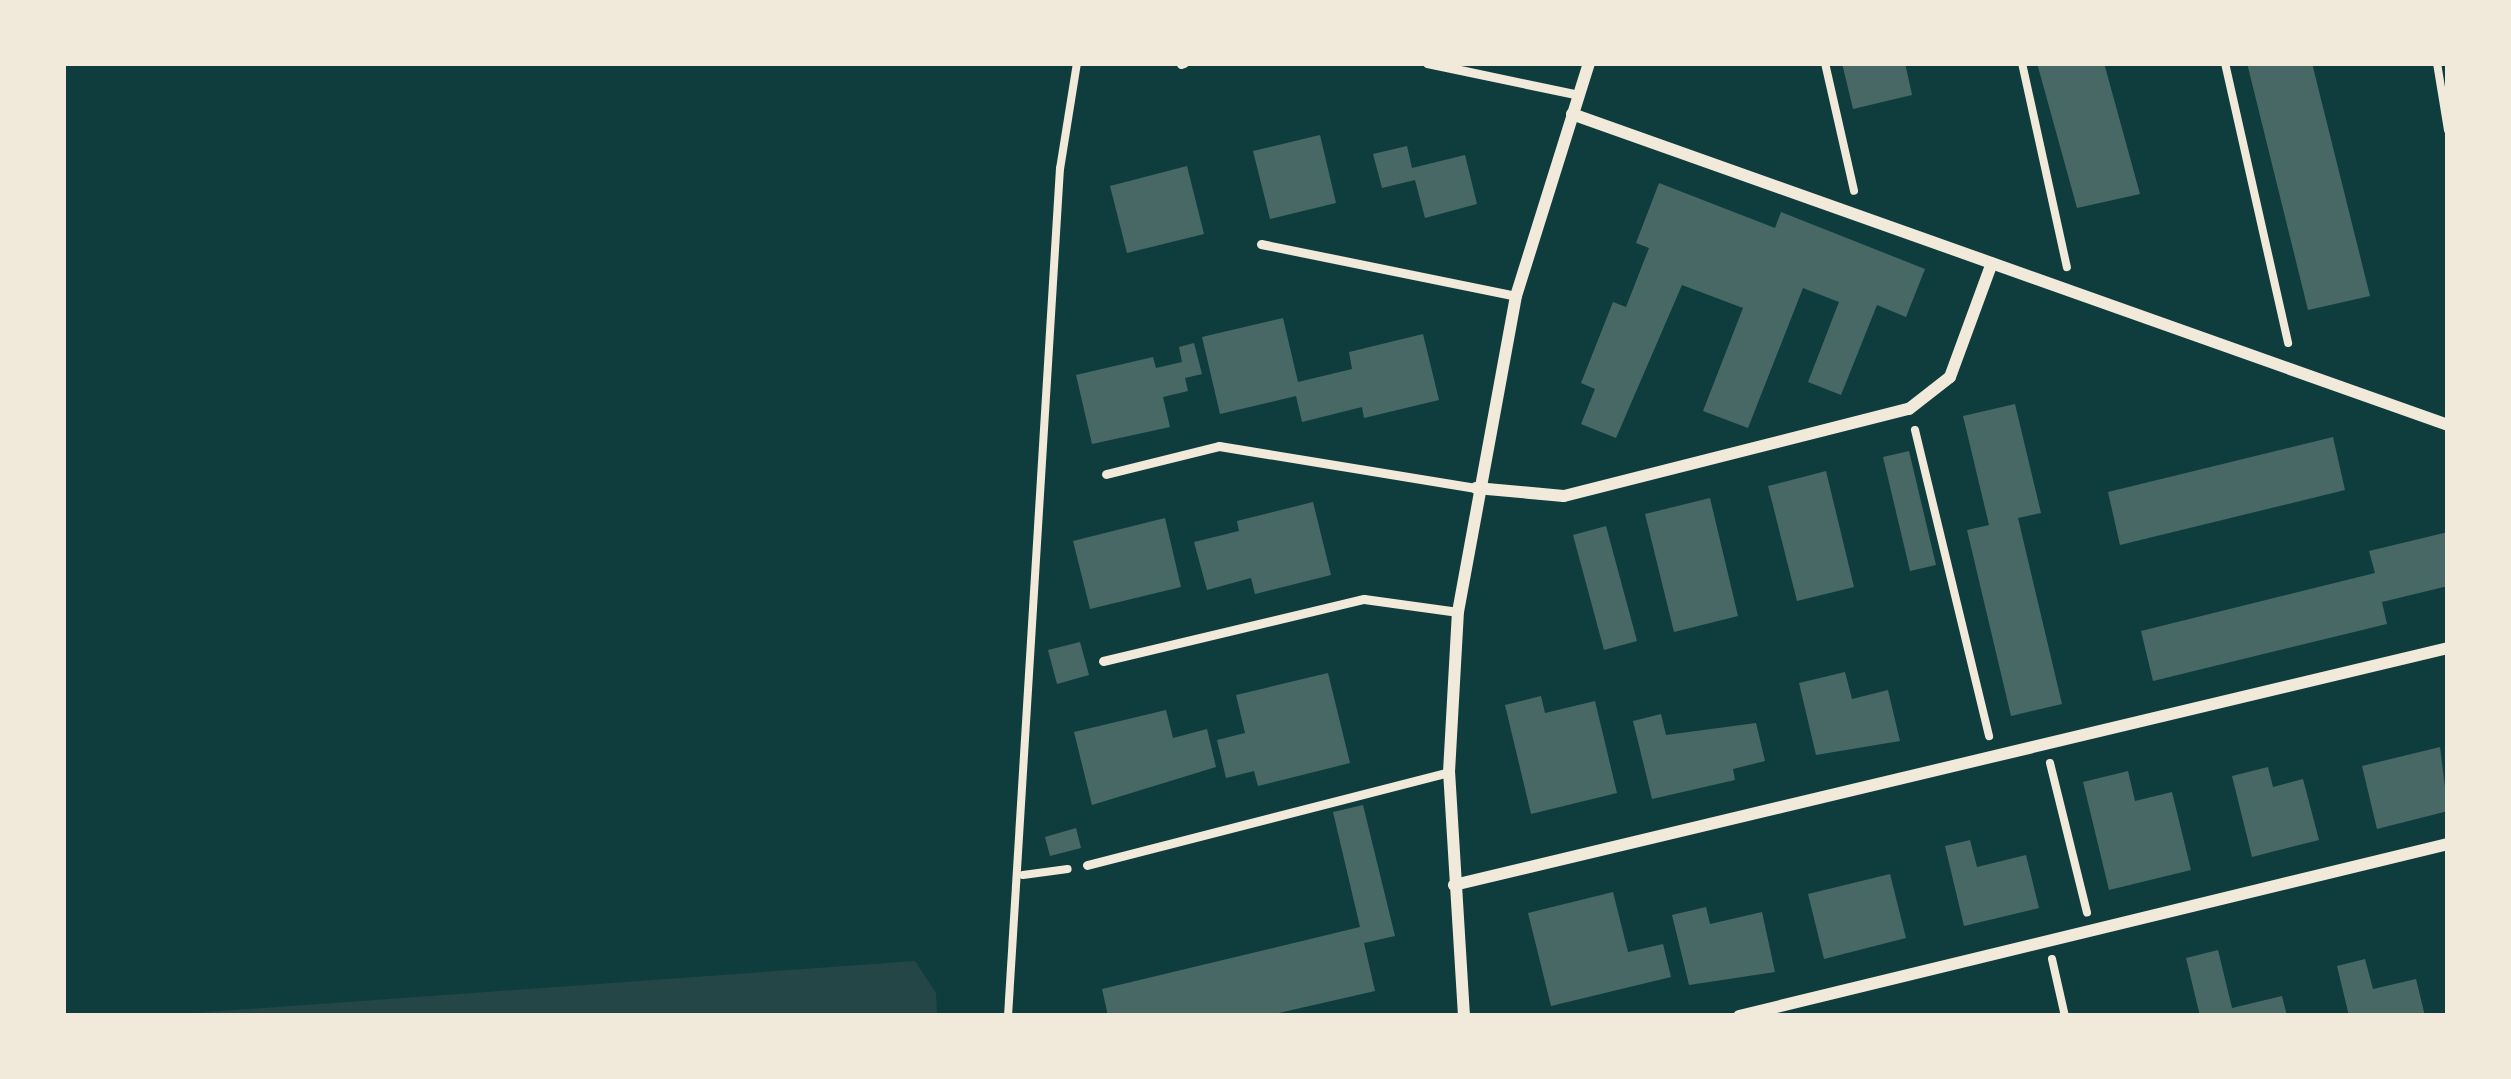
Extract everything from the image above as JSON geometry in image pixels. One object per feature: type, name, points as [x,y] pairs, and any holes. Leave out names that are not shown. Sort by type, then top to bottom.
[{"type":"street","points":[[1464,1016],[1449,772],[1459,612],[1476,488],[1516,296],[1589,63]]},
{"type":"street","points":[[1572,113],[2448,424]]},
{"type":"street","points":[[1476,488],[1564,496],[1910,409],[1950,377],[1992,262]]},
{"type":"street","points":[[1454,885],[2448,648]]},
{"type":"street","points":[[1739,1016],[2448,844]]},
{"type":"lane","points":[[1427,63],[1579,95]]},
{"type":"lane","points":[[1261,244],[1516,296]]},
{"type":"lane","points":[[1106,474],[1219,446],[1476,488]]},
{"type":"lane","points":[[1103,662],[1364,599],[1459,612]]},
{"type":"lane","points":[[1087,865],[1449,772]]},
{"type":"path","points":[[1008,1016],[1023,875],[1040,468],[1060,169],[1077,63]]},
{"type":"path","points":[[1825,63],[1860,216]]},
{"type":"path","points":[[2022,63],[2072,291]]},
{"type":"path","points":[[2224,63],[2294,370]]},
{"type":"path","points":[[2437,63],[2448,130]]},
{"type":"path","points":[[1910,409],[1993,755]]},
{"type":"path","points":[[2045,744],[2091,931]]},
{"type":"path","points":[[1023,875],[1087,865]]},
{"type":"path","points":[[2048,941],[2066,1016]]},
{"type":"shaded area","points":[[915,961],[936,993],[937,1016],[153,1016]]},
{"type":"building","points":[[1842,63],[1905,63],[1912,95],[1853,109]]},
{"type":"building","points":[[2037,63],[2104,63],[2140,194],[2077,208]]},
{"type":"building","points":[[2247,63],[2312,63],[2370,296],[2308,310]]},
{"type":"building","points":[[1320,135],[1336,203],[1270,219],[1253,151]]},
{"type":"building","points":[[1407,146],[1412,168],[1465,155],[1477,204],[1425,218],[1415,180],[1382,188],[1373,154]]},
{"type":"building","points":[[1187,166],[1204,234],[1127,253],[1110,186]]},
{"type":"building","points":[[1659,183],[1775,228],[1781,212],[1925,269],[1906,317],[1877,305],[1841,395],[1808,382],[1839,302],[1803,288],[1748,428],[1703,411],[1743,308],[1682,285],[1616,438],[1581,424],[1595,389],[1581,383],[1613,302],[1626,307],[1649,248],[1636,243]]},
{"type":"building","points":[[1283,318],[1298,382],[1352,369],[1349,352],[1423,334],[1439,400],[1364,418],[1362,407],[1302,422],[1296,396],[1220,414],[1202,337]]},
{"type":"building","points":[[1194,343],[1202,374],[1185,378],[1188,391],[1163,397],[1170,427],[1092,444],[1076,375],[1153,357],[1156,368],[1182,362],[1179,347]]},
{"type":"building","points":[[2015,404],[2041,513],[2018,518],[2062,704],[2011,716],[1967,530],[1989,525],[1963,416]]},
{"type":"building","points":[[2333,437],[2345,490],[2120,545],[2108,492]]},
{"type":"building","points":[[1909,451],[1936,565],[1910,571],[1883,457]]},
{"type":"building","points":[[1826,471],[1854,587],[1797,601],[1768,486]]},
{"type":"building","points":[[1710,498],[1738,616],[1674,632],[1645,514]]},
{"type":"building","points":[[1313,502],[1331,575],[1255,594],[1251,578],[1207,590],[1194,542],[1239,531],[1237,521]]},
{"type":"building","points":[[1165,518],[1181,587],[1090,609],[1073,541]]},
{"type":"building","points":[[1606,526],[1637,641],[1604,650],[1573,535]]},
{"type":"building","points":[[2448,532],[2448,586],[2382,602],[2387,624],[2153,681],[2141,631],[2375,573],[2369,551]]},
{"type":"building","points":[[1080,642],[1089,675],[1057,684],[1048,650]]},
{"type":"building","points":[[1845,672],[1852,699],[1888,690],[1900,741],[1816,755],[1799,683]]},
{"type":"building","points":[[1328,673],[1350,763],[1258,786],[1254,771],[1226,778],[1217,740],[1245,733],[1236,695]]},
{"type":"building","points":[[1541,696],[1545,713],[1595,701],[1617,793],[1531,814],[1505,705]]},
{"type":"building","points":[[1166,710],[1173,738],[1207,729],[1216,767],[1092,805],[1074,732]]},
{"type":"building","points":[[1661,714],[1666,735],[1756,723],[1765,761],[1733,769],[1735,780],[1652,799],[1633,721]]},
{"type":"building","points":[[2440,747],[2448,811],[2377,829],[2362,766]]},
{"type":"building","points":[[2268,767],[2273,787],[2303,779],[2319,840],[2252,857],[2232,776]]},
{"type":"building","points":[[2128,771],[2135,801],[2172,792],[2191,870],[2109,890],[2083,782]]},
{"type":"building","points":[[1363,805],[1395,936],[1364,943],[1375,991],[1266,1016],[1108,1016],[1102,989],[1360,927],[1333,812]]},
{"type":"building","points":[[1076,828],[1081,848],[1050,856],[1045,837]]},
{"type":"building","points":[[1970,840],[1977,867],[2026,855],[2039,908],[1964,926],[1945,846]]},
{"type":"building","points":[[1890,874],[1906,938],[1824,959],[1808,894]]},
{"type":"building","points":[[1613,892],[1628,952],[1663,944],[1671,977],[1551,1006],[1528,913]]},
{"type":"building","points":[[1706,907],[1710,924],[1762,912],[1775,972],[1689,985],[1672,915]]},
{"type":"building","points":[[2218,950],[2232,1008],[2282,996],[2287,1016],[2200,1016],[2186,958]]},
{"type":"building","points":[[2365,959],[2373,989],[2416,979],[2425,1016],[2349,1016],[2337,966]]}]
